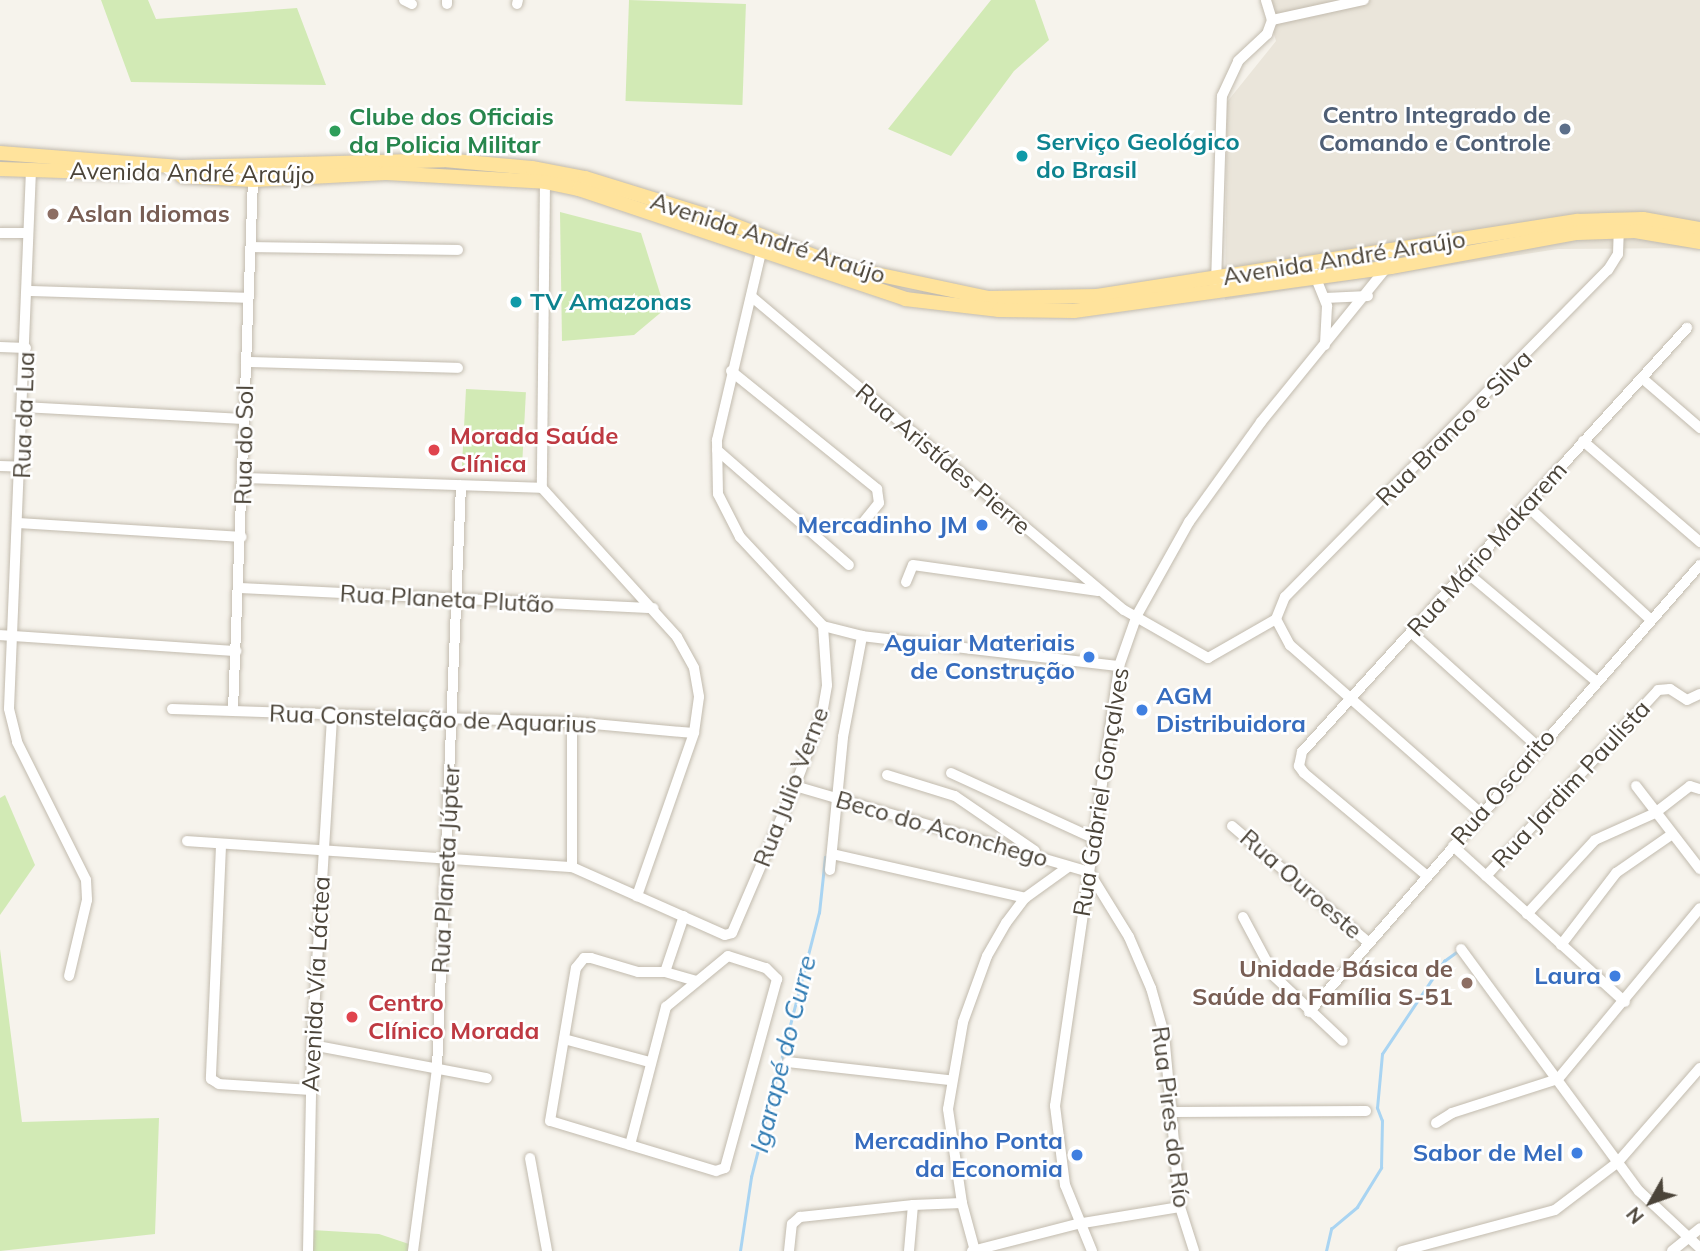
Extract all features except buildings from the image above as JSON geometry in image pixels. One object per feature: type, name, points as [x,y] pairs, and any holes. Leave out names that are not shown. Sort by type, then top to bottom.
[{"type":"main road","name":"Avenida André Araújo","points":[[0,153],[183,167],[444,160],[532,168],[585,178],[721,220],[843,267],[989,298],[1097,296],[1216,284]]},
{"type":"main road","name":"Avenida André Araújo","points":[[0,169],[253,180],[386,173],[544,182],[579,190],[905,299],[999,310],[1074,311],[1312,268],[1388,250],[1578,221],[1643,219],[1700,229]]},
{"type":"main road","name":"Avenida André Araújo","points":[[1312,268],[1391,267],[1577,233],[1619,231],[1700,242]]},
{"type":"street","points":[[1216,284],[1223,88],[1238,61],[1267,34],[1272,20],[1266,0]]},
{"type":"street","points":[[1272,20],[1364,0]]},
{"type":"street","name":"Rua da Lua","points":[[31,170],[23,467],[9,709],[13,731],[86,880],[87,900],[69,976]]},
{"type":"street","name":"Rua do Sol","points":[[233,710],[242,537],[243,419],[253,180]]},
{"type":"street","points":[[544,182],[542,488],[654,608],[694,668],[699,697],[694,733],[637,896]]},
{"type":"street","name":"Rua Branco e Silva","points":[[1276,619],[1284,597],[1599,281],[1618,254],[1619,231]]},
{"type":"street","points":[[0,233],[28,233]]},
{"type":"street","points":[[251,247],[458,250]]},
{"type":"street","points":[[1388,250],[1391,267]]},
{"type":"street","points":[[761,252],[752,298],[731,371],[717,450],[718,494],[740,537],[823,626],[862,636],[1119,666]]},
{"type":"street","name":"Rua Gabriel Gonçalves","points":[[1092,1251],[1077,1224],[1059,1152],[1055,1106],[1119,666],[1137,615],[1159,572],[1221,474],[1391,267]]},
{"type":"street","points":[[1312,268],[1325,298],[1325,345]]},
{"type":"street","points":[[28,291],[248,298]]},
{"type":"street","points":[[1325,298],[1368,296]]},
{"type":"street","name":"Rua Aristídes Pierre","points":[[752,298],[1098,591],[1208,659],[1276,619]]},
{"type":"street","name":"Rua Mário Makarem","points":[[1426,875],[1304,773],[1298,759],[1583,440],[1687,328]]},
{"type":"street","points":[[0,347],[26,348]]},
{"type":"street","points":[[246,362],[458,368]]},
{"type":"street","points":[[731,371],[877,489],[879,503],[863,523]]},
{"type":"street","points":[[1642,378],[1700,428]]},
{"type":"street","points":[[23,407],[243,419]]},
{"type":"street","points":[[1583,440],[1700,542]]},
{"type":"street","points":[[717,450],[849,565]]},
{"type":"street","points":[[0,466],[23,467]]},
{"type":"street","points":[[242,478],[542,488]]},
{"type":"street","name":"Rua Planeta Júpter","points":[[413,1251],[437,1068],[461,485]]},
{"type":"street","points":[[1526,505],[1650,619]]},
{"type":"street","points":[[19,523],[242,537]]},
{"type":"street","points":[[906,582],[913,565],[1098,591]]},
{"type":"street","name":"Rua Oscarito","points":[[1309,1012],[1426,875],[1700,565]]},
{"type":"street","points":[[1466,572],[1596,681]]},
{"type":"street","name":"Rua Planeta Plutão","points":[[240,588],[654,608]]},
{"type":"street","points":[[1276,619],[1290,645],[1482,814]]},
{"type":"street","name":"Rua Julio Verne","points":[[684,916],[725,935],[735,929],[795,786],[823,704],[828,657],[823,626]]},
{"type":"street","points":[[1412,633],[1538,747]]},
{"type":"street","points":[[0,635],[236,651]]},
{"type":"street","points":[[830,870],[862,636]]},
{"type":"street","name":"Rua Jardim Paulista","points":[[1486,876],[1658,690],[1670,689],[1687,700],[1697,696]]},
{"type":"street","name":"Rua Constelação de Aquarius","points":[[172,709],[332,717],[572,722],[694,733]]},
{"type":"street","name":"Avenida Vía Láctea","points":[[308,1251],[312,1045],[332,717]]},
{"type":"street","points":[[572,722],[572,867]]},
{"type":"street","points":[[951,773],[1093,838]]},
{"type":"street","points":[[887,775],[955,796],[1039,854]]},
{"type":"street","name":"Beco do Aconchego","points":[[795,786],[1039,854],[1068,867],[1088,872]]},
{"type":"street","points":[[1636,786],[1654,813],[1700,869]]},
{"type":"street","points":[[1527,914],[1595,840],[1654,813],[1690,786],[1700,789]]},
{"type":"street","name":"Rua Ouroeste","points":[[1232,826],[1370,943]]},
{"type":"street","points":[[1561,945],[1616,873],[1671,835]]},
{"type":"street","points":[[187,841],[221,846],[446,856],[572,867],[684,916],[665,972]]},
{"type":"street","points":[[221,846],[210,1075],[219,1084],[310,1090]]},
{"type":"street","points":[[1453,846],[1625,1002]]},
{"type":"street","points":[[832,853],[1024,898]]},
{"type":"street","points":[[1068,867],[1024,898],[987,956],[963,1022],[949,1080],[951,1141],[974,1251],[1077,1224],[1180,1207]]},
{"type":"street","name":"Rua Pires do Río","points":[[1088,872],[1101,890],[1152,988],[1164,1034],[1180,1207],[1194,1251]]},
{"type":"street","points":[[1087,889],[1101,890]]},
{"type":"street","points":[[1436,1123],[1452,1113],[1558,1079],[1625,1002],[1700,908]]},
{"type":"street","points":[[1243,917],[1275,977],[1309,1012],[1343,1041]]},
{"type":"street","points":[[1461,949],[1639,1191],[1700,1248]]},
{"type":"street","points":[[630,1145],[660,1016],[720,960],[736,955],[774,974],[777,986],[725,1168],[716,1171],[558,1124],[550,1117],[576,968],[584,958],[591,958],[638,972],[665,972],[696,981]]},
{"type":"street","points":[[564,1039],[649,1062]]},
{"type":"street","points":[[312,1045],[487,1078]]},
{"type":"street","points":[[788,1062],[949,1080]]},
{"type":"street","points":[[1402,1251],[1441,1246],[1555,1210],[1617,1163],[1700,1068]]},
{"type":"street","points":[[1173,1112],[1366,1111]]},
{"type":"street","points":[[530,1158],[547,1251]]},
{"type":"street","points":[[789,1251],[792,1224],[800,1217],[913,1205],[962,1203]]},
{"type":"street","points":[[909,1251],[913,1205]]},
{"type":"street","points":[[1672,1251],[1700,1228]]},
{"type":"shaded area","points":[[1264,0],[1700,0],[1700,248],[1558,249],[1225,300],[1227,102],[1276,41]]},
{"type":"green space","points":[[101,0],[148,0],[156,19],[297,8],[326,85],[131,82]]},
{"type":"green space","points":[[629,0],[746,4],[742,105],[625,101]]},
{"type":"green space","points":[[991,0],[1035,0],[1049,40],[1014,71],[951,156],[888,129]]},
{"type":"green space","points":[[560,212],[641,233],[665,309],[634,335],[562,341]]},
{"type":"green space","points":[[466,389],[526,392],[522,469],[462,466]]},
{"type":"green space","points":[[5,795],[35,865],[0,915],[0,798]]},
{"type":"green space","points":[[0,949],[22,1122],[159,1118],[155,1234],[0,1251]]},
{"type":"green space","points":[[312,1230],[379,1234],[412,1245],[412,1251],[312,1251]]},
{"type":"waterway","name":"Igarapé do Curre","points":[[740,1251],[751,1177],[819,913],[825,857]]},
{"type":"waterway","points":[[1326,1251],[1331,1229],[1357,1207],[1381,1168],[1382,1121],[1377,1108],[1382,1054],[1444,961],[1458,951]]},
{"type":"place","name":"Centro Integrado de Comando e Controle","points":[[1565,129]]},
{"type":"place","name":"Clube dos Oficiais da Policia Militar","points":[[335,131]]},
{"type":"place","name":"Serviço Geológico do Brasil","points":[[1022,156]]},
{"type":"place","name":"Aslan Idiomas","points":[[53,214]]},
{"type":"place","name":"TV Amazonas","points":[[516,302]]},
{"type":"place","name":"Morada Saúde Clínica","points":[[434,450]]},
{"type":"place","name":"Mercadinho JM","points":[[982,525]]},
{"type":"place","name":"Aguiar Materiais de Construção","points":[[1089,657]]},
{"type":"place","name":"AGM Distribuidora","points":[[1142,710]]},
{"type":"place","name":"Laura","points":[[1615,976]]},
{"type":"place","name":"Unidade Básica de Saúde da Família S-51","points":[[1467,983]]},
{"type":"place","name":"Centro Clínico Morada","points":[[352,1017]]},
{"type":"place","name":"Sabor de Mel","points":[[1577,1153]]},
{"type":"place","name":"Mercadinho Ponta da Economia","points":[[1077,1155]]}]
